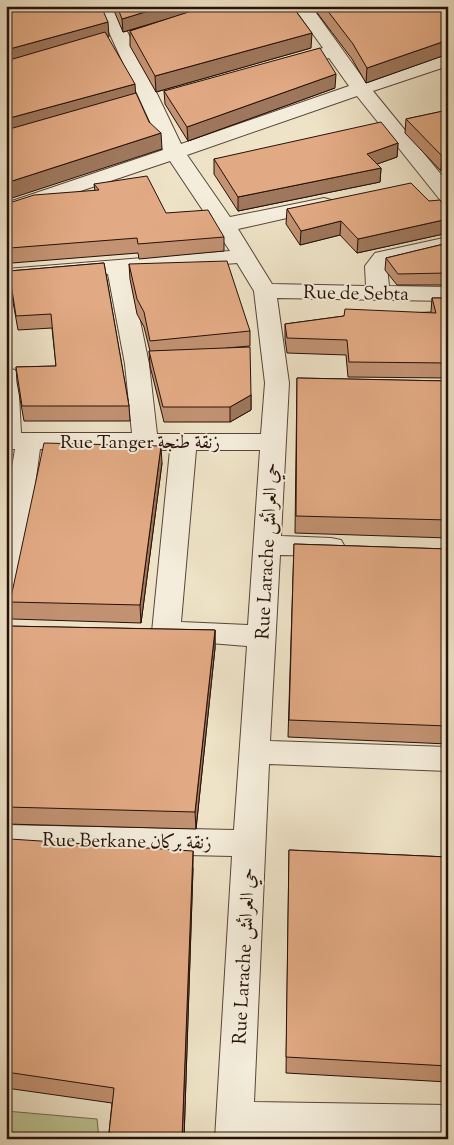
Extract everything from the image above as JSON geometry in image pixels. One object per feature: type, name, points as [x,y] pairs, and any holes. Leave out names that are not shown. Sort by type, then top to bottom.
[{"type":"street","name":"Rue Larache حي العرائش","points":[[106,6],[121,39],[160,98],[175,153],[225,225],[265,291],[286,383],[273,442],[249,843],[235,1129]]},
{"type":"street","points":[[302,6],[360,88],[432,181],[448,197]]},
{"type":"street","points":[[102,45],[140,34]]},
{"type":"street","points":[[270,68],[334,51]]},
{"type":"street","points":[[6,210],[360,88],[448,60]]},
{"type":"street","points":[[131,106],[160,98]]},
{"type":"street","points":[[225,225],[339,200]]},
{"type":"street","points":[[378,293],[376,266],[382,258],[448,244]]},
{"type":"street","points":[[6,276],[245,256]]},
{"type":"street","points":[[118,266],[137,364],[145,442]]},
{"type":"street","name":"Rue de Sebta","points":[[265,291],[448,294]]},
{"type":"street","points":[[6,375],[15,441],[6,593]]},
{"type":"street","name":"Rue Tanger زنقة طنجة","points":[[15,441],[273,442]]},
{"type":"street","points":[[166,632],[184,442]]},
{"type":"street","points":[[267,545],[352,548]]},
{"type":"street","points":[[136,631],[262,636]]},
{"type":"street","points":[[255,752],[448,759]]},
{"type":"street","name":"Rue Berkane زنقة بركان","points":[[6,838],[249,843]]},
{"type":"street","points":[[235,1129],[448,1122]]},
{"type":"green space","points":[[6,1111],[97,1119],[99,1139],[6,1139]]},
{"type":"building","points":[[27,6],[101,6],[108,22],[6,50],[6,11]]},
{"type":"building","points":[[117,6],[165,6],[122,19]]},
{"type":"building","points":[[207,6],[292,6],[312,33],[155,76],[130,31]]},
{"type":"building","points":[[324,6],[448,6],[448,40],[367,68],[353,44]]},
{"type":"building","points":[[105,32],[135,84],[6,119],[6,61]]},
{"type":"building","points":[[320,48],[336,74],[187,127],[164,91]]},
{"type":"building","points":[[136,93],[149,122],[161,133],[6,183],[6,130]]},
{"type":"building","points":[[448,110],[448,155],[442,156],[406,119]]},
{"type":"building","points":[[381,122],[398,143],[367,154],[381,168],[238,197],[214,159]]},
{"type":"building","points":[[147,176],[166,213],[208,210],[224,237],[138,244],[137,238],[10,248],[6,222],[6,204],[34,195],[99,190],[94,184]]},
{"type":"building","points":[[411,183],[429,201],[440,200],[448,210],[448,219],[358,239],[341,221],[301,231],[287,209]]},
{"type":"building","points":[[448,243],[448,273],[398,274],[386,258]]},
{"type":"building","points":[[227,261],[250,331],[150,341],[144,312],[137,299],[129,264]]},
{"type":"building","points":[[104,263],[129,406],[22,406],[16,367],[56,366],[51,314],[16,316],[9,271]]},
{"type":"building","points":[[432,298],[448,298],[448,363],[349,362],[347,340],[287,338],[285,324],[344,316],[345,309],[436,313]]},
{"type":"building","points":[[250,347],[251,395],[230,407],[163,407],[149,351]]},
{"type":"building","points":[[297,378],[448,381],[448,520],[296,516]]},
{"type":"building","points":[[44,443],[161,446],[140,605],[10,602]]},
{"type":"building","points":[[294,544],[448,549],[448,726],[289,720]]},
{"type":"building","points":[[6,626],[215,630],[195,812],[6,807]]},
{"type":"building","points":[[10,839],[193,851],[182,1139],[109,1133],[114,1088],[6,1072],[6,875]]},
{"type":"building","points":[[289,850],[448,857],[448,1066],[286,1057]]}]
